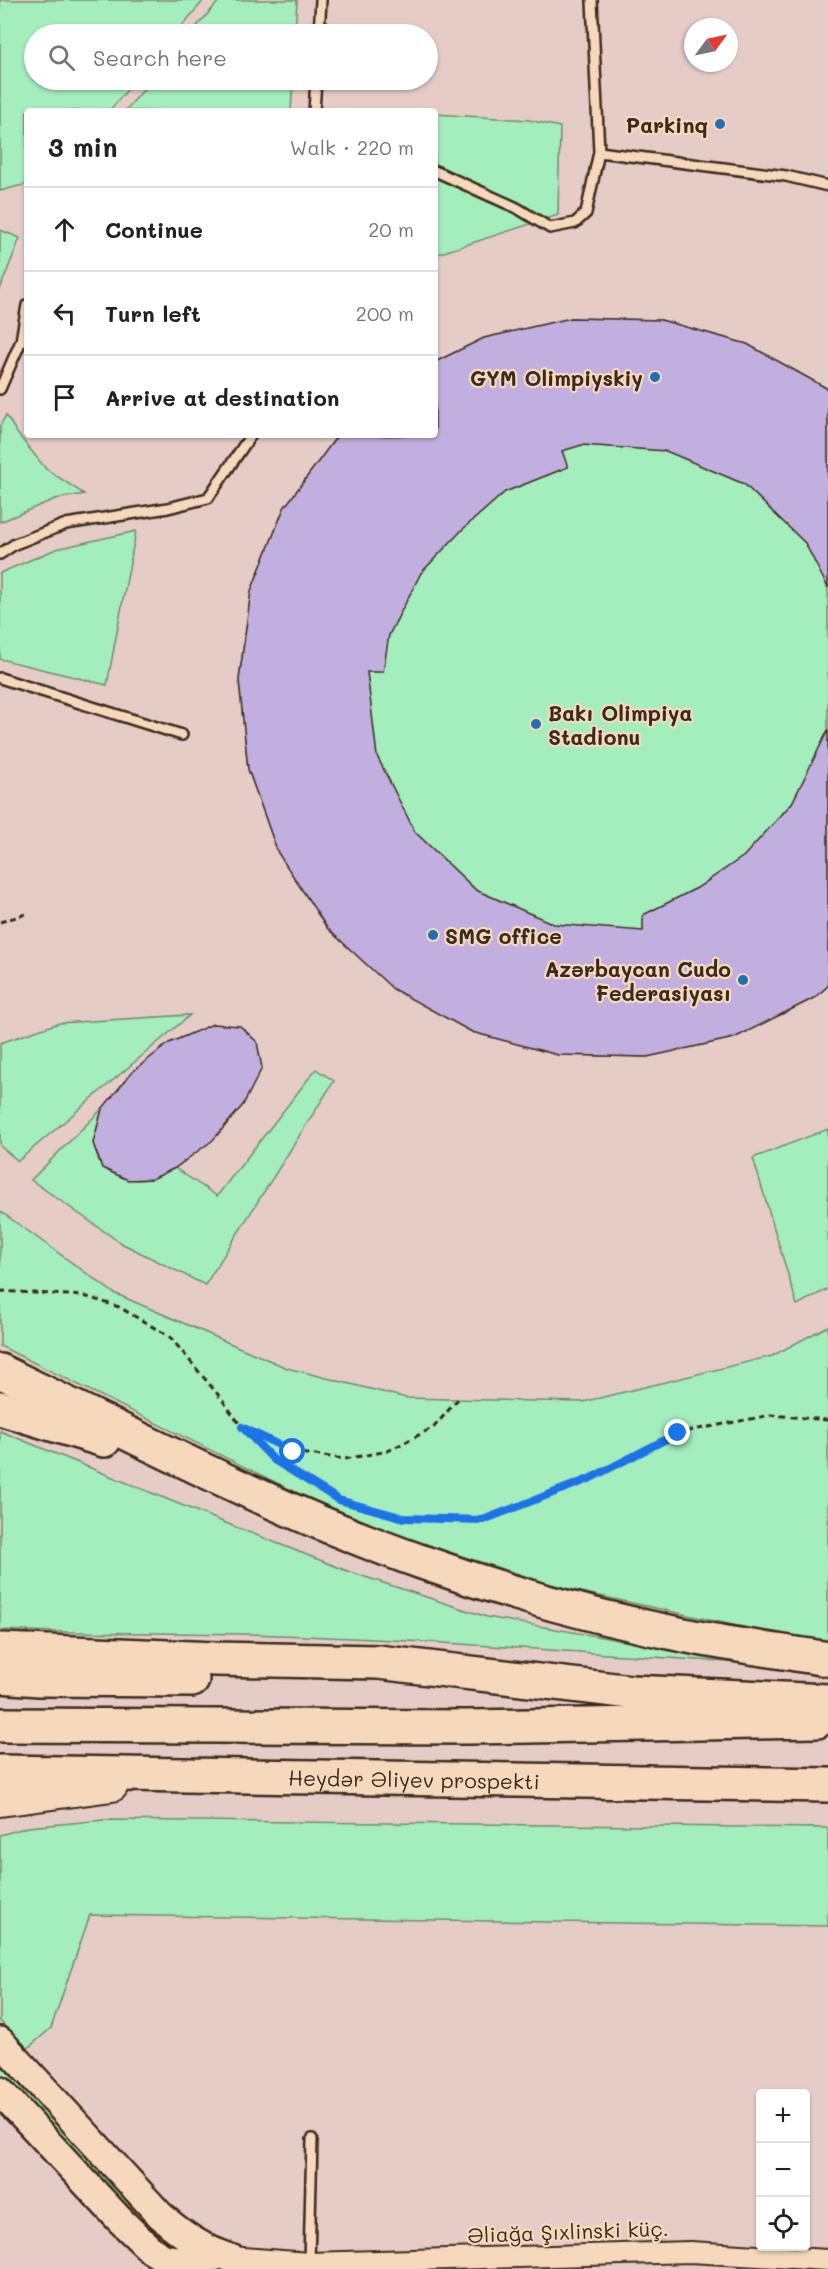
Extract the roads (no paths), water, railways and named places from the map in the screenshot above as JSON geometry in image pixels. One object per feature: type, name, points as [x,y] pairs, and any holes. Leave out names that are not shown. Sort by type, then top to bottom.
[{"type":"highway","points":[[0,1371],[233,1484],[341,1531],[481,1582],[585,1612],[697,1638],[828,1659]]},
{"type":"highway","points":[[0,1408],[233,1484]]},
{"type":"highway","points":[[0,1650],[215,1659],[378,1662],[632,1692]]},
{"type":"highway","points":[[0,1676],[39,1679],[382,1681],[828,1701]]},
{"type":"highway","points":[[0,1725],[467,1727],[828,1721]]},
{"type":"highway","name":"Heydər Əliyev prospekti","points":[[0,1772],[828,1785]]},
{"type":"main road","points":[[0,1800],[82,1788],[214,1775]]},
{"type":"main road","points":[[0,1817],[39,1806],[214,1775]]},
{"type":"main road","points":[[0,2041],[144,2198],[175,2229],[197,2243],[220,2263]]},
{"type":"main road","points":[[0,2091],[120,2220],[152,2250],[164,2258],[220,2263]]},
{"type":"main road","points":[[0,2116],[146,2269]]},
{"type":"street","name":"Əliağa Şıxlinski küç.","points":[[220,2263],[304,2266],[690,2252],[751,2262],[828,2259]]},
{"type":"lane","points":[[320,24],[321,0]]},
{"type":"lane","points":[[438,172],[517,208],[550,228],[575,223],[586,213],[599,152],[592,0]]},
{"type":"lane","points":[[314,108],[315,90]]},
{"type":"lane","points":[[599,152],[786,176],[828,186]]},
{"type":"lane","points":[[0,388],[21,341],[24,323]]},
{"type":"lane","points":[[0,554],[15,544],[66,524],[168,508],[208,498],[249,438]]},
{"type":"lane","points":[[0,678],[182,735]]},
{"type":"lane","points":[[304,2266],[312,2139]]},
{"type":"place","name":"Parkinq","points":[[720,124]]},
{"type":"place","name":"GYM Olimpiyskiy","points":[[655,377]]},
{"type":"place","name":"Bakı Olimpiya Stadionu","points":[[536,724]]},
{"type":"place","name":"SMG office","points":[[433,935]]},
{"type":"place","name":"Azərbaycan Cudo Federasiyası","points":[[743,980]]}]
